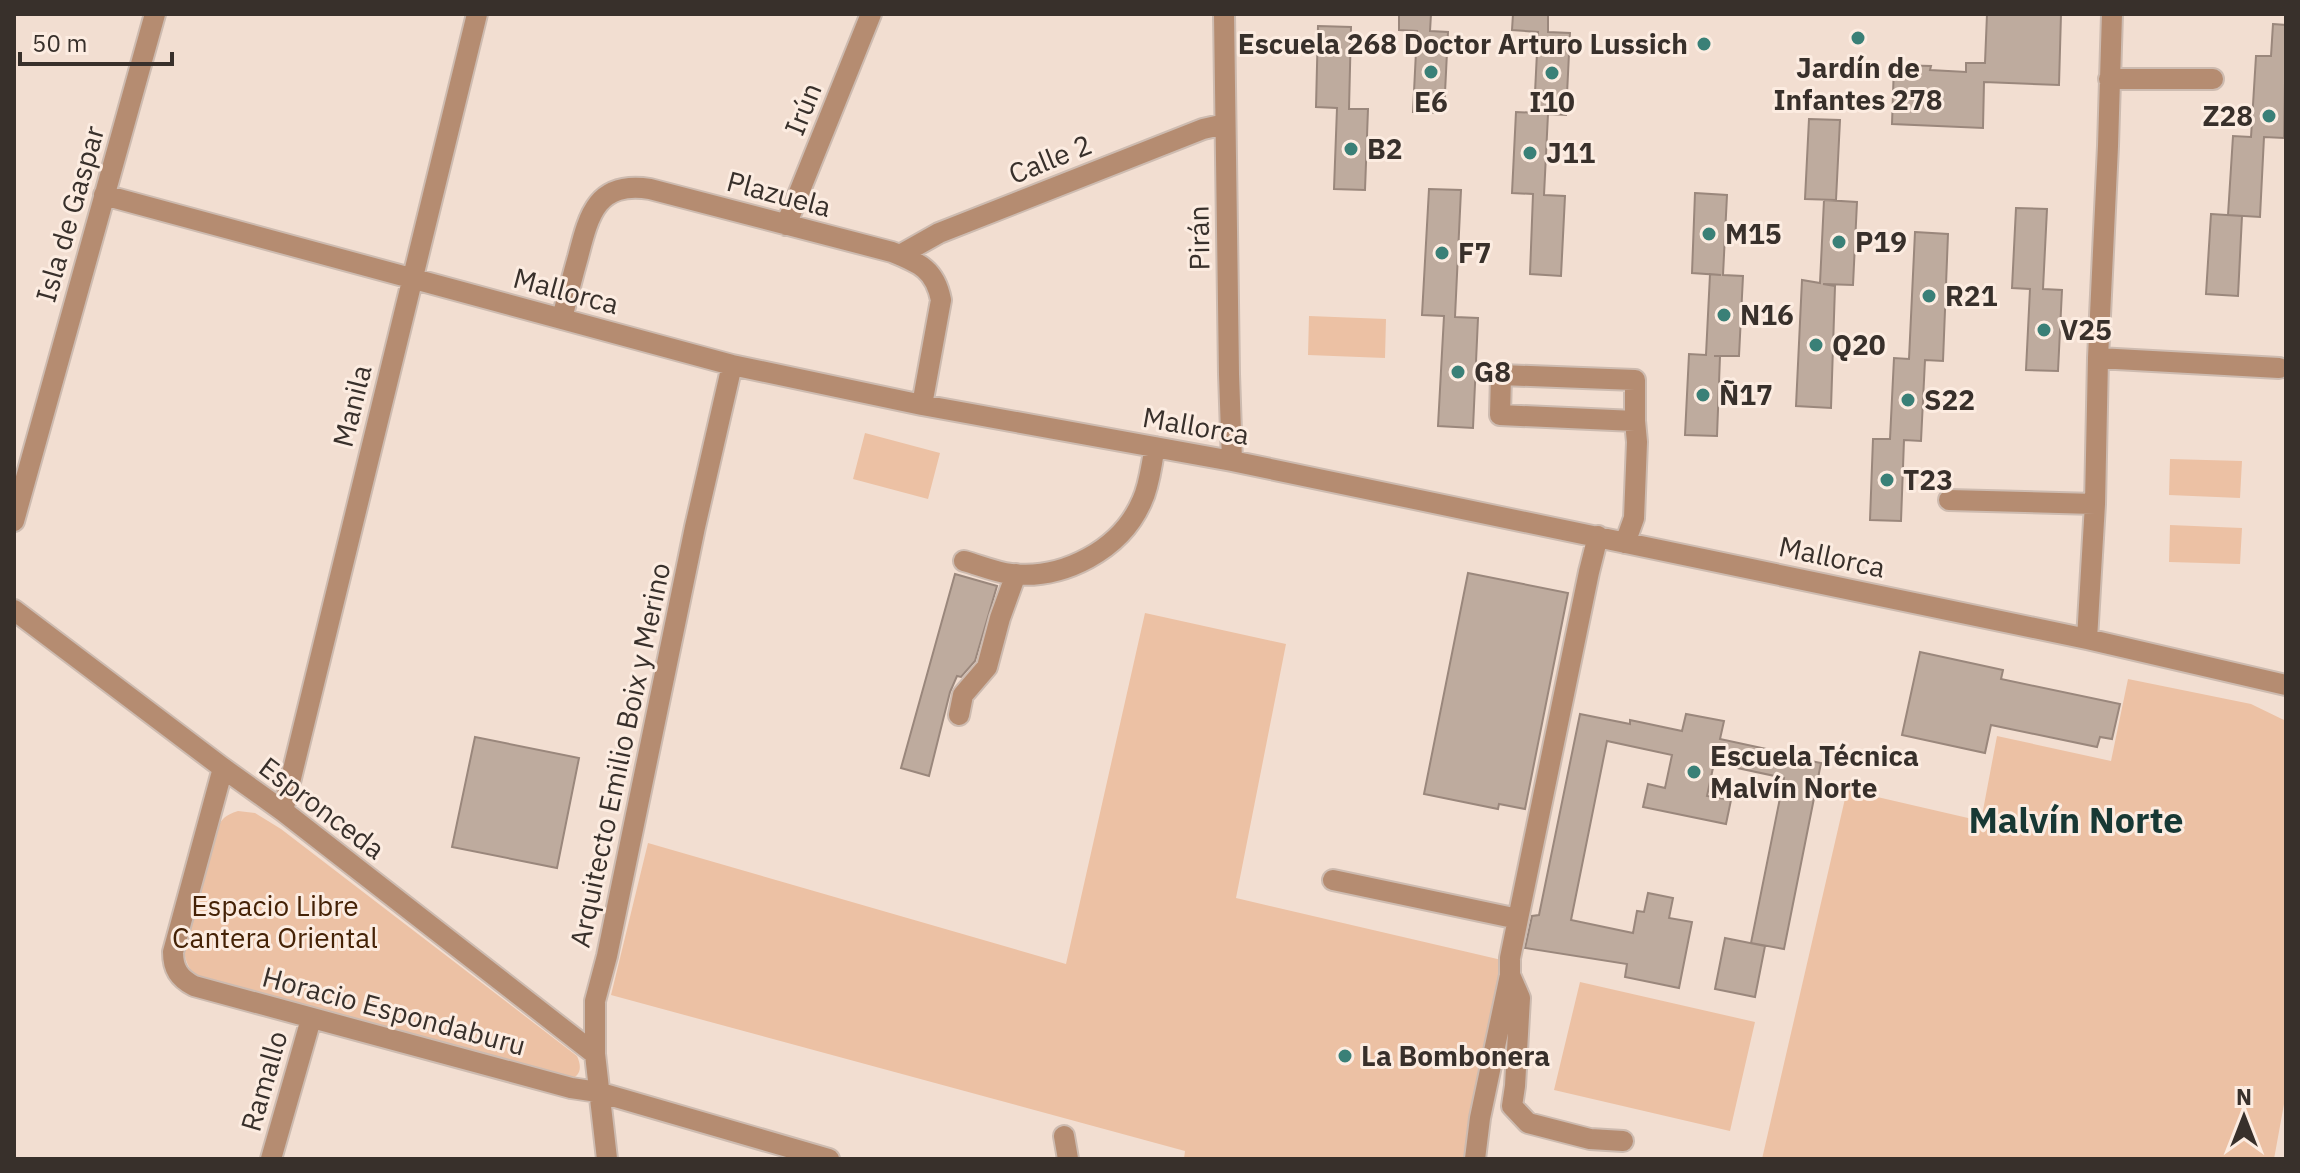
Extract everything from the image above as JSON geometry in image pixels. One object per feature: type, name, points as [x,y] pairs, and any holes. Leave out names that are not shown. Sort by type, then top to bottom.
[{"type":"street","name":"Isla de Gaspar","points":[[14,521],[155,14]]},
{"type":"street","name":"Manila","points":[[283,811],[477,14]]},
{"type":"street","name":"Irún","points":[[786,225],[871,14]]},
{"type":"street","name":"Pirán","points":[[1224,14],[1232,461]]},
{"type":"street","points":[[2087,639],[2095,504],[2112,14]]},
{"type":"street","points":[[2109,79],[2213,79]]},
{"type":"street","name":"Calle 2","points":[[900,255],[939,233],[1203,129],[1225,124]]},
{"type":"street","name":"Plazuela","points":[[562,319],[586,224],[604,197],[632,186],[650,189],[900,255],[922,266],[933,276],[941,300],[922,405]]},
{"type":"street","name":"Mallorca","points":[[104,195],[732,365],[922,405],[1232,461],[1598,536],[2087,639],[2286,685]]},
{"type":"street","points":[[2098,358],[2279,368]]},
{"type":"street","name":"Arquitecto Emilio Boix y Merino","points":[[607,1159],[595,1054],[595,1001],[732,365]]},
{"type":"street","points":[[1625,543],[1634,518],[1637,442],[1635,380],[1501,375],[1500,415],[1635,421]]},
{"type":"street","points":[[964,561],[1016,574],[1039,575],[1090,558],[1109,545],[1127,526],[1142,503],[1155,447]]},
{"type":"street","points":[[1949,500],[2095,504]]},
{"type":"street","points":[[1475,1159],[1480,1118],[1510,975],[1510,958],[1598,536]]},
{"type":"street","points":[[959,715],[963,695],[987,667],[1016,574]]},
{"type":"street","name":"Espronceda","points":[[14,610],[283,811],[595,1054]]},
{"type":"street","name":"Horacio Espondaburu","points":[[223,768],[173,952],[173,965],[183,981],[311,1019],[571,1088],[598,1092]]},
{"type":"street","points":[[1333,880],[1518,919]]},
{"type":"street","points":[[1510,975],[1520,998],[1512,1106],[1528,1123],[1590,1139],[1623,1141]]},
{"type":"street","name":"Ramallo","points":[[271,1159],[311,1019]]},
{"type":"street","points":[[598,1092],[769,1150],[829,1159]]},
{"type":"street","points":[[1064,1136],[1068,1159]]},
{"type":"green space","points":[[1309,316],[1386,319],[1385,358],[1308,355]]},
{"type":"green space","points":[[865,433],[940,453],[928,499],[853,479]]},
{"type":"green space","points":[[2170,459],[2242,461],[2240,498],[2169,495]]},
{"type":"green space","points":[[2170,525],[2242,528],[2240,564],[2169,562]]},
{"type":"green space","points":[[1145,613],[1286,644],[1236,898],[1506,961],[1466,1159],[1184,1159],[1185,1151],[611,995],[648,843],[1066,964]]},
{"type":"green space","points":[[2128,679],[2251,704],[2286,721],[2286,1093],[2274,1159],[1762,1159],[1847,790],[1981,821],[1997,736],[2111,761]]},
{"type":"green space","name":"Espacio Libre Cantera Oriental","points":[[238,811],[255,813],[281,829],[577,1056],[578,1074],[569,1080],[200,980],[189,967],[184,951],[216,831],[224,818]]},
{"type":"green space","points":[[1580,982],[1755,1022],[1730,1131],[1554,1090]]},
{"type":"building","name":"E6","points":[[1399,14],[1431,14],[1430,31],[1448,32],[1444,113],[1413,112],[1417,31],[1399,30]]},
{"type":"building","points":[[1513,14],[1548,14],[1548,32],[1570,33],[1566,115],[1548,114],[1544,195],[1565,196],[1561,276],[1530,274],[1533,194],[1512,193],[1516,112],[1534,113],[1538,32],[1512,30]]},
{"type":"building","points":[[1987,14],[2061,14],[2059,85],[1984,82],[1983,128],[1892,124],[1894,65],[1931,66],[1930,70],[1966,72],[1966,63],[1985,63]]},
{"type":"building","points":[[2273,24],[2286,25],[2284,138],[2264,137],[2260,217],[2228,215],[2233,136],[2251,137],[2256,56],[2271,56]]},
{"type":"building","points":[[1318,26],[1351,27],[1349,109],[1368,109],[1365,190],[1334,189],[1337,108],[1316,107]]},
{"type":"building","points":[[1809,119],[1840,120],[1836,200],[1805,199]]},
{"type":"building","points":[[1429,189],[1461,190],[1455,317],[1478,318],[1473,428],[1438,426],[1444,316],[1422,315]]},
{"type":"building","points":[[1695,193],[1727,195],[1723,275],[1743,276],[1739,356],[1720,356],[1717,436],[1685,435],[1689,354],[1706,355],[1710,274],[1692,273]]},
{"type":"building","name":"Q20","points":[[1824,200],[1857,202],[1853,285],[1823,284],[1835,286],[1831,408],[1796,406],[1802,280],[1820,283]]},
{"type":"building","points":[[2016,208],[2047,209],[2043,289],[2062,290],[2058,371],[2026,370],[2030,289],[2012,288]]},
{"type":"building","points":[[2211,214],[2242,216],[2238,296],[2206,294]]},
{"type":"building","points":[[1915,232],[1948,234],[1943,361],[1925,360],[1921,441],[1904,440],[1901,521],[1870,520],[1873,439],[1890,439],[1894,358],[1909,359]]},
{"type":"building","points":[[1468,573],[1568,593],[1525,809],[1499,804],[1498,809],[1424,794]]},
{"type":"building","points":[[955,574],[997,586],[975,661],[961,677],[957,676],[950,692],[929,776],[901,768]]},
{"type":"building","points":[[1920,652],[2003,670],[2001,679],[2120,704],[2112,739],[2100,737],[2097,747],[1991,725],[1985,753],[1902,735]]},
{"type":"building","points":[[1580,714],[1682,731],[1686,714],[1724,721],[1720,739],[1821,763],[1784,949],[1751,943],[1784,778],[1714,763],[1707,796],[1731,800],[1726,824],[1643,807],[1648,784],[1665,788],[1672,755],[1607,741],[1571,920],[1633,933],[1637,911],[1644,912],[1648,893],[1673,898],[1669,918],[1692,922],[1679,988],[1625,977],[1627,964],[1525,948],[1532,916],[1539,915]]},
{"type":"building","points":[[475,737],[579,758],[557,868],[452,847]]},
{"type":"building","points":[[1725,938],[1765,946],[1755,997],[1715,989]]},
{"type":"place","name":"Jardín de Infantes 278","points":[[1858,38]]},
{"type":"place","name":"Escuela 268 Doctor Arturo Lussich","points":[[1704,44]]},
{"type":"place","name":"E6","points":[[1431,72]]},
{"type":"place","name":"I10","points":[[1552,73]]},
{"type":"place","name":"Z28","points":[[2269,116]]},
{"type":"place","name":"B2","points":[[1351,149]]},
{"type":"place","name":"J11","points":[[1530,153]]},
{"type":"place","name":"M15","points":[[1709,234]]},
{"type":"place","name":"P19","points":[[1839,242]]},
{"type":"place","name":"F7","points":[[1442,253]]},
{"type":"place","name":"R21","points":[[1929,296]]},
{"type":"place","name":"N16","points":[[1724,315]]},
{"type":"place","name":"V25","points":[[2044,330]]},
{"type":"place","name":"Q20","points":[[1816,345]]},
{"type":"place","name":"G8","points":[[1458,372]]},
{"type":"place","name":"Ñ17","points":[[1703,395]]},
{"type":"place","name":"S22","points":[[1908,400]]},
{"type":"place","name":"T23","points":[[1887,480]]},
{"type":"place","name":"Escuela Técnica Malvín Norte","points":[[1694,772]]},
{"type":"place","name":"La Bombonera","points":[[1345,1056]]},
{"type":"district","name":"Malvín Norte","points":[[2076,820]]}]
